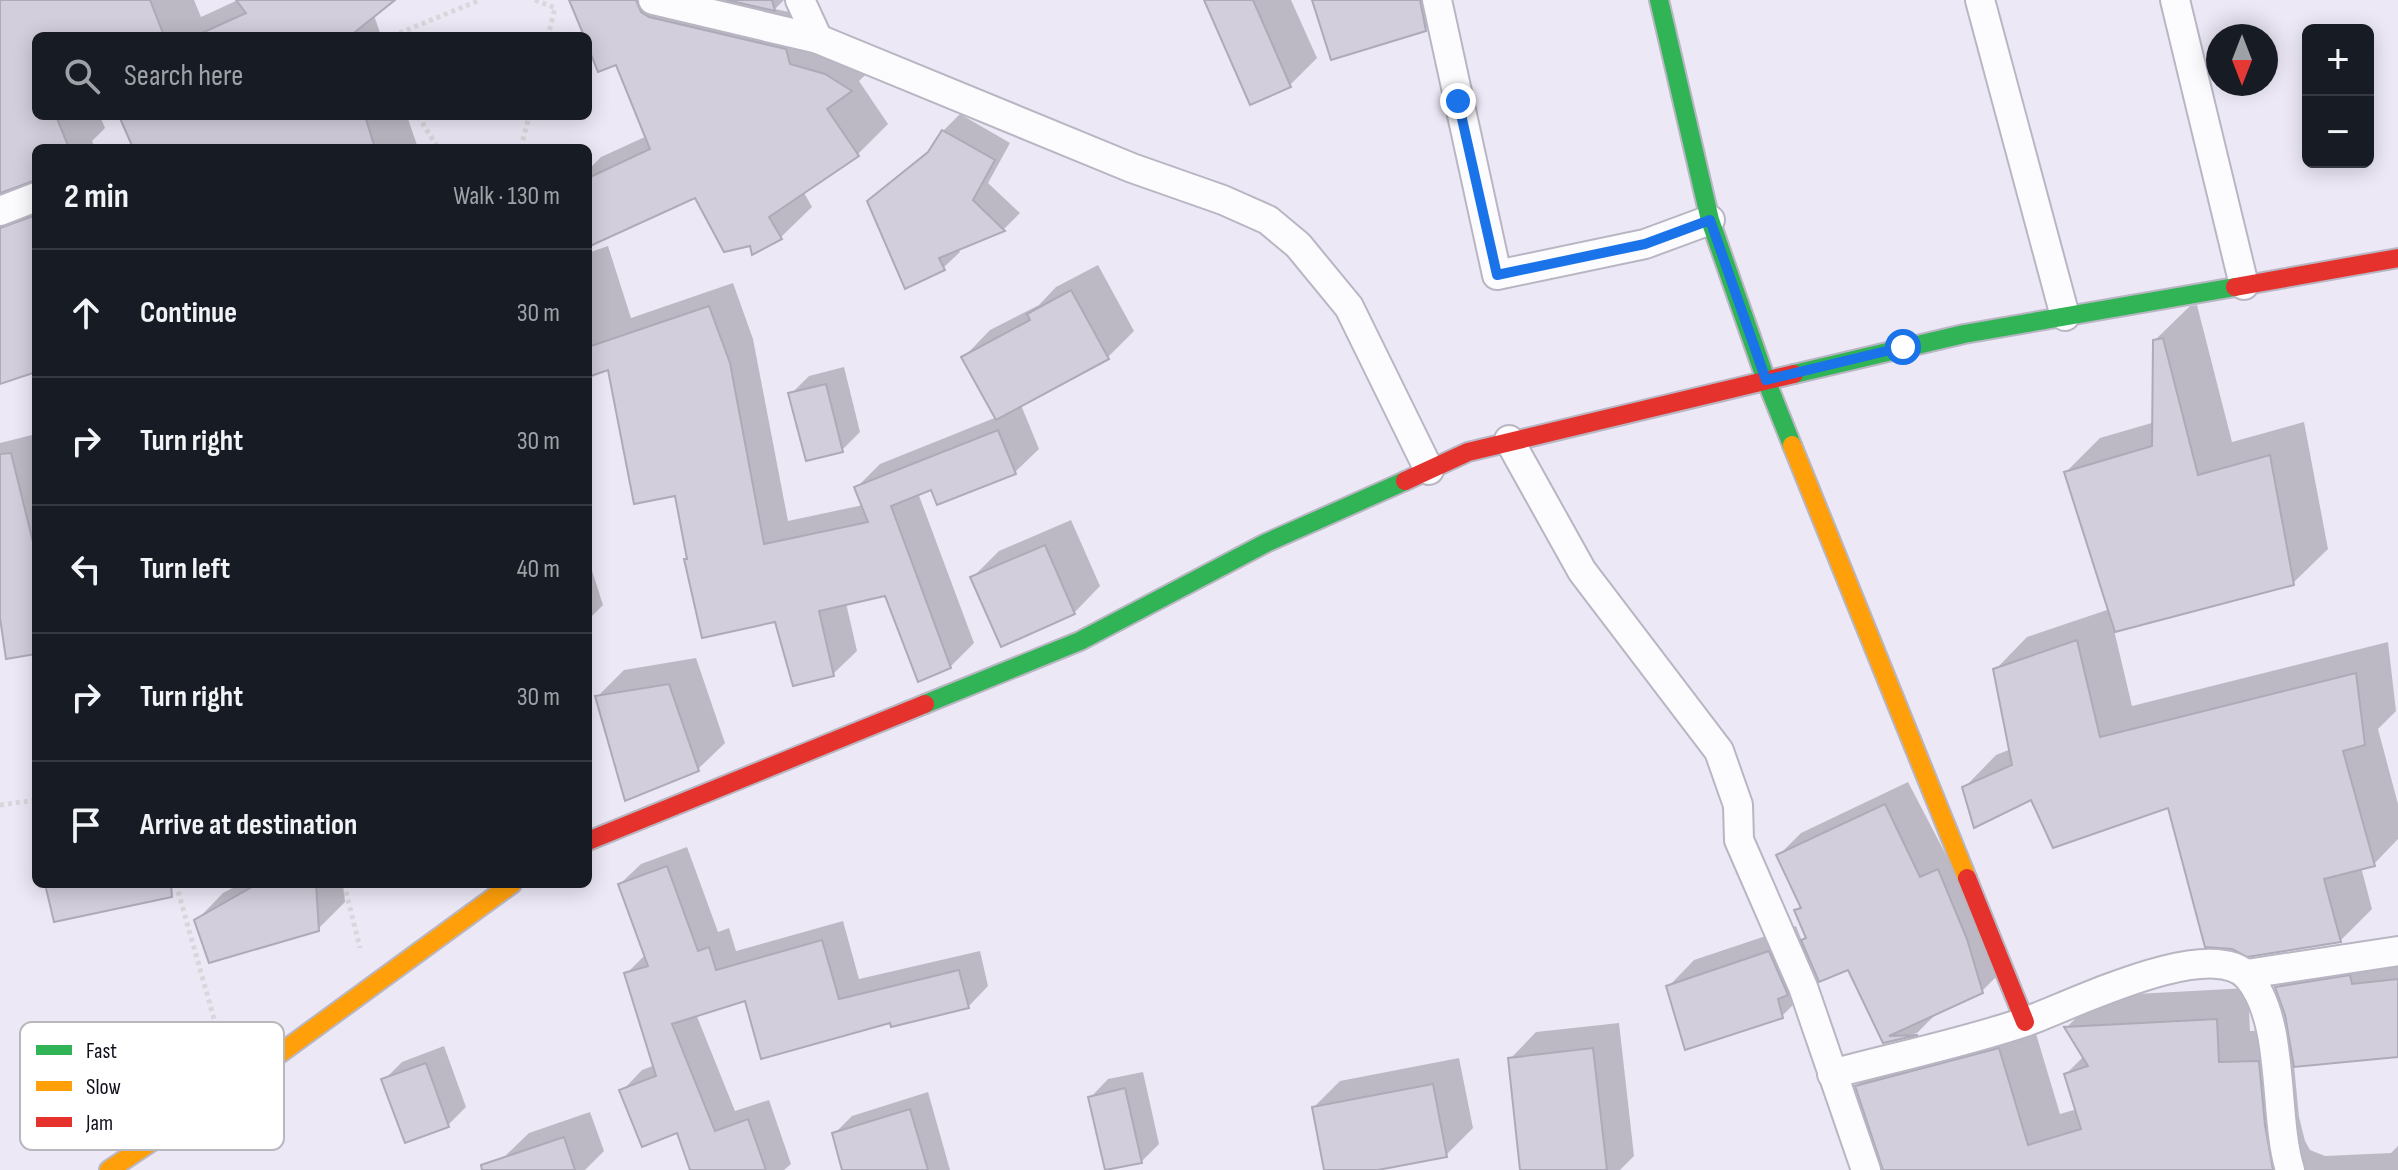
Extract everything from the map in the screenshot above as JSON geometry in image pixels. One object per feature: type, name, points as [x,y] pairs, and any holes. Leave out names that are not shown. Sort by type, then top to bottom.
[{"type":"street","points":[[653,0],[818,39],[1132,168],[1223,200],[1268,220],[1298,245],[1349,307],[1429,470]]},
{"type":"street","points":[[800,0],[818,39]]},
{"type":"street","points":[[1437,0],[1497,275],[1645,244],[1710,220]]},
{"type":"street","points":[[1659,0],[1710,220],[1766,380],[2025,1022]]},
{"type":"street","points":[[1980,0],[2065,316]]},
{"type":"street","points":[[2175,0],[2244,285]]},
{"type":"street","points":[[0,211],[32,199]]},
{"type":"street","points":[[592,839],[1080,641],[1266,543],[1468,452],[1949,337],[2398,258]]},
{"type":"street","points":[[1509,440],[1582,571],[1719,751],[1738,805],[1739,840],[1803,987],[1866,1170]]},
{"type":"street","points":[[284,1050],[507,888]]},
{"type":"street","points":[[1832,1074],[2025,1022],[2095,993],[2166,969],[2219,963],[2247,974],[2398,951]]},
{"type":"street","points":[[2247,974],[2264,1002],[2279,1082],[2284,1151],[2290,1170]]},
{"type":"street","points":[[109,1170],[139,1150]]},
{"type":"path","points":[[402,32],[480,0]]},
{"type":"path","points":[[535,0],[555,8],[549,32]]},
{"type":"path","points":[[420,120],[436,144]]},
{"type":"path","points":[[522,144],[528,120]]},
{"type":"path","points":[[0,805],[32,801]]},
{"type":"path","points":[[177,888],[215,1022]]},
{"type":"path","points":[[345,888],[363,961]]},
{"type":"building","points":[[0,0],[150,0],[162,32],[32,32],[32,120],[58,120],[67,144],[32,144],[32,181],[0,193]]},
{"type":"building","points":[[236,0],[395,0],[355,32],[204,32],[246,13]]},
{"type":"building","points":[[569,0],[636,0],[641,12],[649,17],[786,49],[790,64],[825,74],[852,91],[827,109],[859,156],[769,217],[782,239],[752,255],[750,246],[724,252],[695,198],[592,245],[592,176],[650,149],[616,65],[598,72],[592,57],[592,32],[582,32]]},
{"type":"building","points":[[727,0],[772,0],[775,11]]},
{"type":"building","points":[[1204,0],[1253,0],[1291,87],[1250,105]]},
{"type":"building","points":[[1312,0],[1420,0],[1426,31],[1331,60]]},
{"type":"building","points":[[121,120],[366,120],[374,144],[131,144]]},
{"type":"building","points":[[942,130],[995,160],[973,200],[1005,231],[939,258],[945,270],[905,289],[867,201],[928,152]]},
{"type":"building","points":[[32,216],[32,373],[0,384],[0,228]]},
{"type":"building","points":[[1071,290],[1109,359],[996,420],[961,357],[1030,320],[1027,314]]},
{"type":"building","points":[[709,306],[730,363],[764,544],[868,522],[854,487],[998,430],[1016,474],[937,505],[931,490],[891,506],[951,668],[918,682],[885,596],[819,611],[834,676],[793,686],[775,622],[702,638],[684,559],[687,559],[675,496],[634,504],[608,370],[592,376],[592,346]]},
{"type":"building","points":[[2163,338],[2198,475],[2270,455],[2294,585],[2115,632],[2064,472],[2152,446],[2153,340]]},
{"type":"building","points":[[826,384],[843,452],[806,461],[788,393]]},
{"type":"building","points":[[11,453],[32,538],[32,655],[6,659],[0,618],[0,454]]},
{"type":"building","points":[[1045,545],[1075,614],[1001,647],[970,577]]},
{"type":"building","points":[[2077,640],[2100,737],[2356,673],[2365,745],[2343,751],[2375,866],[2324,879],[2341,942],[2247,957],[2232,949],[2205,947],[2168,808],[2053,848],[2031,800],[1974,828],[1962,787],[2012,765],[1993,669]]},
{"type":"building","points":[[669,684],[699,771],[625,801],[595,696]]},
{"type":"building","points":[[1885,804],[1920,877],[1938,869],[1967,939],[1983,993],[1889,1036],[1918,1035],[1883,1043],[1848,970],[1819,982],[1801,940],[1806,938],[1794,910],[1801,908],[1776,855]]},
{"type":"building","points":[[667,866],[698,951],[709,947],[716,970],[822,940],[839,999],[959,970],[969,1008],[891,1027],[890,1023],[761,1059],[745,1001],[672,1024],[715,1131],[748,1119],[766,1170],[690,1170],[677,1133],[642,1147],[619,1090],[656,1076],[624,973],[648,966],[618,884]]},
{"type":"building","points":[[46,888],[171,888],[172,897],[54,922]]},
{"type":"building","points":[[250,888],[316,888],[319,931],[209,963],[194,920]]},
{"type":"building","points":[[1769,951],[1788,995],[1778,999],[1783,1018],[1685,1050],[1666,986]]},
{"type":"building","points":[[2350,975],[2352,984],[2398,979],[2398,1057],[2294,1067],[2285,1015],[2275,987]]},
{"type":"building","points":[[2217,1019],[2219,1062],[2259,1061],[2273,1170],[1883,1170],[1855,1086],[1999,1048],[2028,1145],[2081,1129],[2064,1074],[2088,1066],[2064,1027]]},
{"type":"building","points":[[1593,1048],[1607,1170],[1520,1170],[1508,1058]]},
{"type":"building","points":[[426,1063],[449,1127],[405,1143],[381,1079]]},
{"type":"building","points":[[1433,1084],[1447,1157],[1378,1170],[1324,1170],[1312,1107]]},
{"type":"building","points":[[1125,1088],[1142,1163],[1105,1170],[1088,1097]]},
{"type":"building","points":[[910,1109],[928,1170],[842,1170],[832,1133]]},
{"type":"building","points":[[564,1137],[575,1170],[482,1170],[481,1165]]},
{"type":"traffic: fast","points":[[1659,0],[1710,220],[1792,445]]},
{"type":"traffic: fast","points":[[1794,374],[1964,334],[2235,287]]},
{"type":"traffic: fast","points":[[925,704],[1080,641],[1266,543],[1405,481]]},
{"type":"traffic: slow","points":[[1792,445],[1967,878]]},
{"type":"traffic: slow","points":[[284,1050],[507,888]]},
{"type":"traffic: slow","points":[[109,1170],[139,1150]]},
{"type":"traffic: jam","points":[[2235,287],[2398,258]]},
{"type":"traffic: jam","points":[[1405,481],[1468,452],[1794,374]]},
{"type":"traffic: jam","points":[[592,839],[925,704]]},
{"type":"traffic: jam","points":[[1967,878],[2025,1022]]},
{"type":"route","points":[[1458,101],[1497,275],[1645,244],[1710,220],[1766,380],[1903,347]]}]
